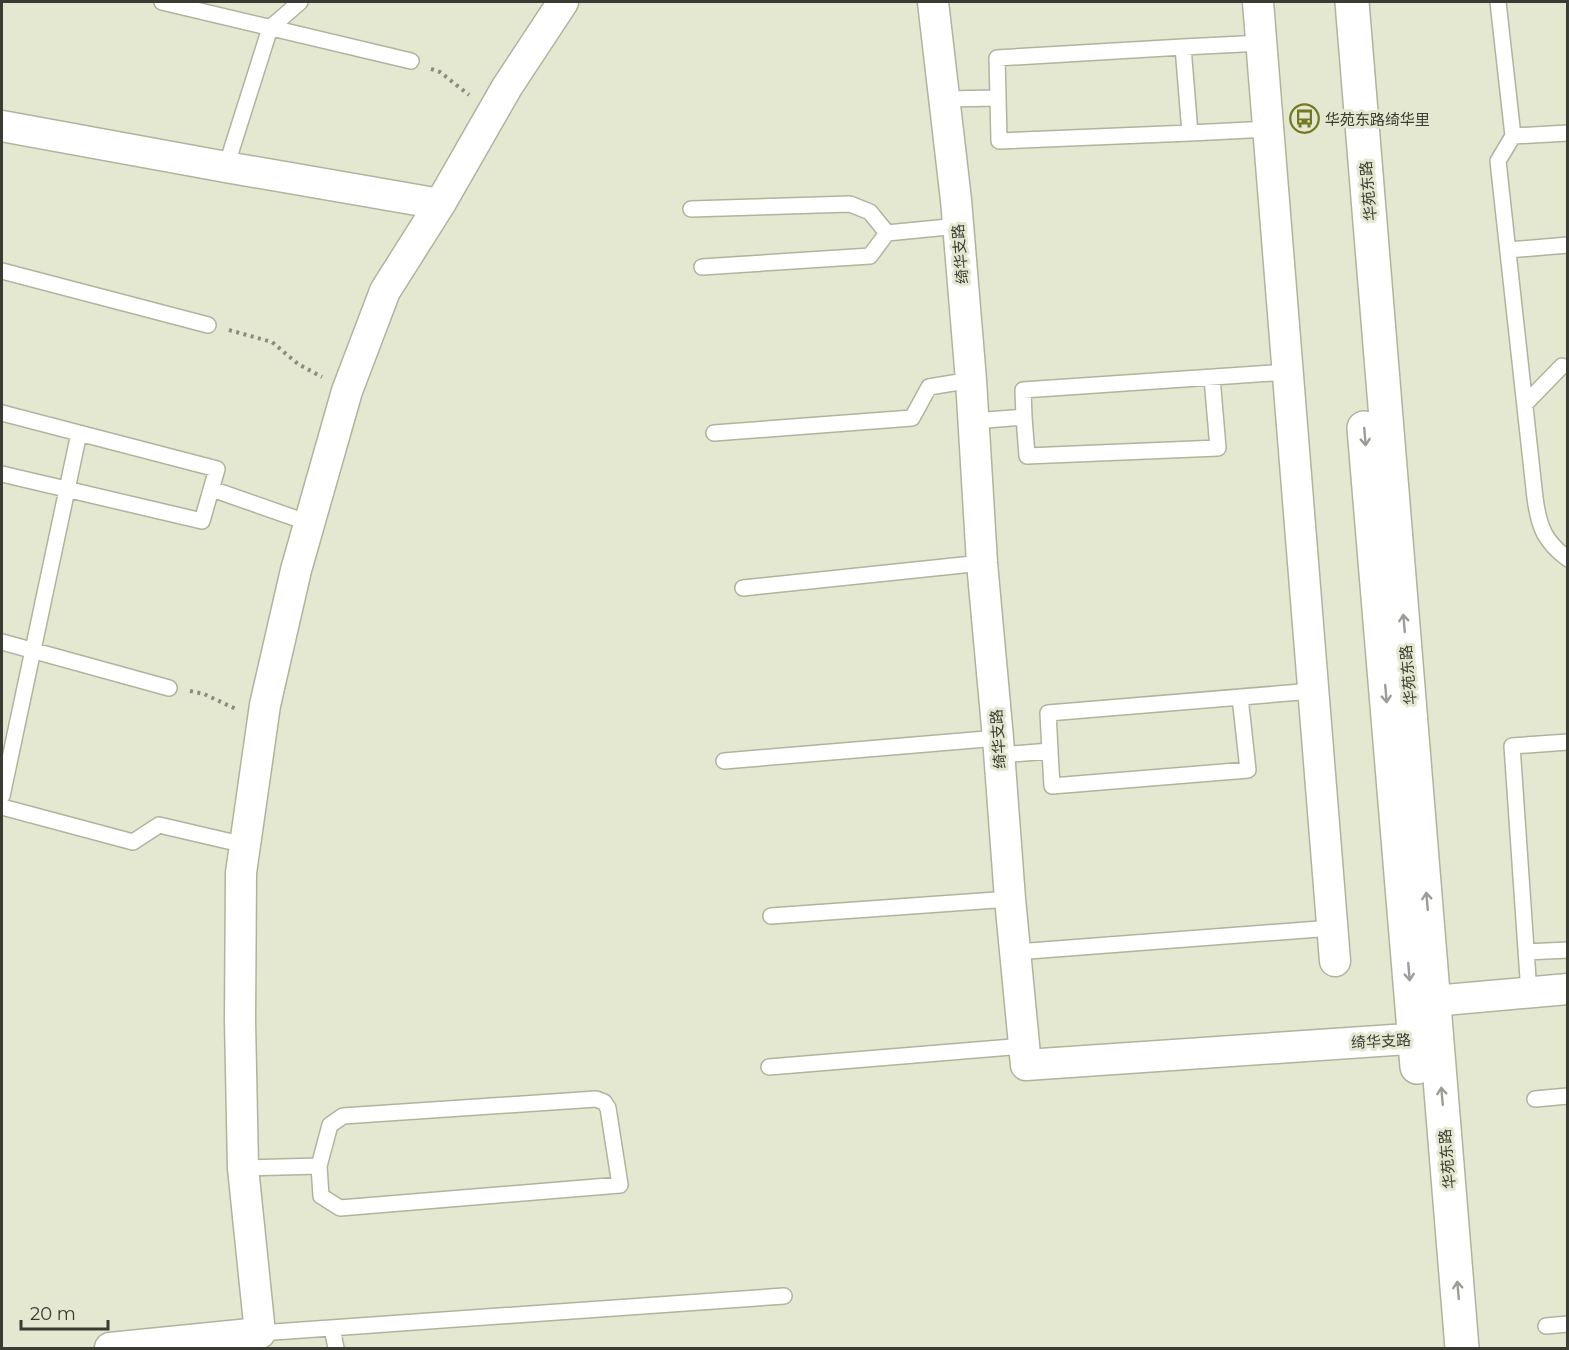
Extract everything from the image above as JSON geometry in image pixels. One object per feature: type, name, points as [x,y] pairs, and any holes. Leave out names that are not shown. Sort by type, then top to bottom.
[{"type":"street","points":[[110,1348],[261,1333],[243,1168],[240,1021],[241,873],[263,721],[296,570],[347,391],[385,291],[440,204],[507,87],[563,2]]},
{"type":"street","name":"绮华支路","points":[[933,2],[958,226],[974,421],[982,563],[1026,1065],[1426,1038]]},
{"type":"street","points":[[1258,2],[1335,961]]},
{"type":"street","name":"华苑东路","points":[[1330,2],[1426,1038],[1462,1348]]},
{"type":"street","name":"华苑东路","points":[[1352,2],[1423,1002]]},
{"type":"street","points":[[2,126],[440,204]]},
{"type":"street","points":[[1423,1002],[1568,989]]},
{"type":"street","name":"华苑东路","points":[[1426,1038],[1440,1348]]},
{"type":"lane","points":[[162,2],[411,61]]},
{"type":"lane","points":[[226,167],[270,28],[300,2]]},
{"type":"lane","points":[[1498,2],[1513,136],[1498,161],[1539,522],[1553,547],[1568,559]]},
{"type":"lane","points":[[1262,43],[997,58],[999,141],[1269,129]]},
{"type":"lane","points":[[1184,47],[1190,133]]},
{"type":"lane","points":[[944,99],[998,98]]},
{"type":"lane","points":[[1513,136],[1568,133]]},
{"type":"lane","points":[[691,209],[850,204],[870,212],[887,233]]},
{"type":"lane","points":[[702,267],[870,256],[887,233],[958,226]]},
{"type":"lane","points":[[1508,250],[1568,245]]},
{"type":"lane","points":[[2,271],[208,325]]},
{"type":"lane","points":[[1525,404],[1566,366]]},
{"type":"lane","points":[[1212,378],[1218,448],[1027,456],[1023,390],[1288,372]]},
{"type":"lane","points":[[714,433],[912,418],[929,387],[971,380]]},
{"type":"lane","points":[[2,412],[218,469],[202,521],[2,474]]},
{"type":"lane","points":[[974,421],[1024,417]]},
{"type":"lane","points":[[2,796],[79,433]]},
{"type":"lane","points":[[212,489],[309,523]]},
{"type":"lane","points":[[743,588],[982,563]]},
{"type":"lane","points":[[2,642],[169,688]]},
{"type":"lane","points":[[1240,697],[1248,770],[1052,786],[1048,713],[1240,697],[1314,692]]},
{"type":"lane","points":[[1528,993],[1512,747],[1568,742]]},
{"type":"lane","points":[[724,761],[998,746],[1050,751]]},
{"type":"lane","points":[[2,807],[133,842],[159,825],[245,845]]},
{"type":"lane","points":[[771,916],[1010,899]]},
{"type":"lane","points":[[1015,952],[1332,927]]},
{"type":"lane","points":[[1526,952],[1568,950]]},
{"type":"lane","points":[[769,1067],[1024,1046]]},
{"type":"lane","points":[[1535,1099],[1568,1096]]},
{"type":"lane","points":[[596,1099],[604,1102],[608,1108],[620,1185],[340,1208],[321,1196],[319,1166],[330,1125],[343,1116],[596,1099]]},
{"type":"lane","points":[[243,1168],[319,1166]]},
{"type":"lane","points":[[261,1333],[784,1296]]},
{"type":"lane","points":[[1546,1326],[1568,1324]]},
{"type":"lane","points":[[332,1328],[336,1348]]},
{"type":"path","points":[[411,61],[440,72],[491,115]]},
{"type":"path","points":[[208,325],[272,342],[298,363],[347,391]]},
{"type":"path","points":[[169,688],[204,694],[263,721]]},
{"type":"place","name":"华苑东路绮华里","points":[[1304,119]]}]
